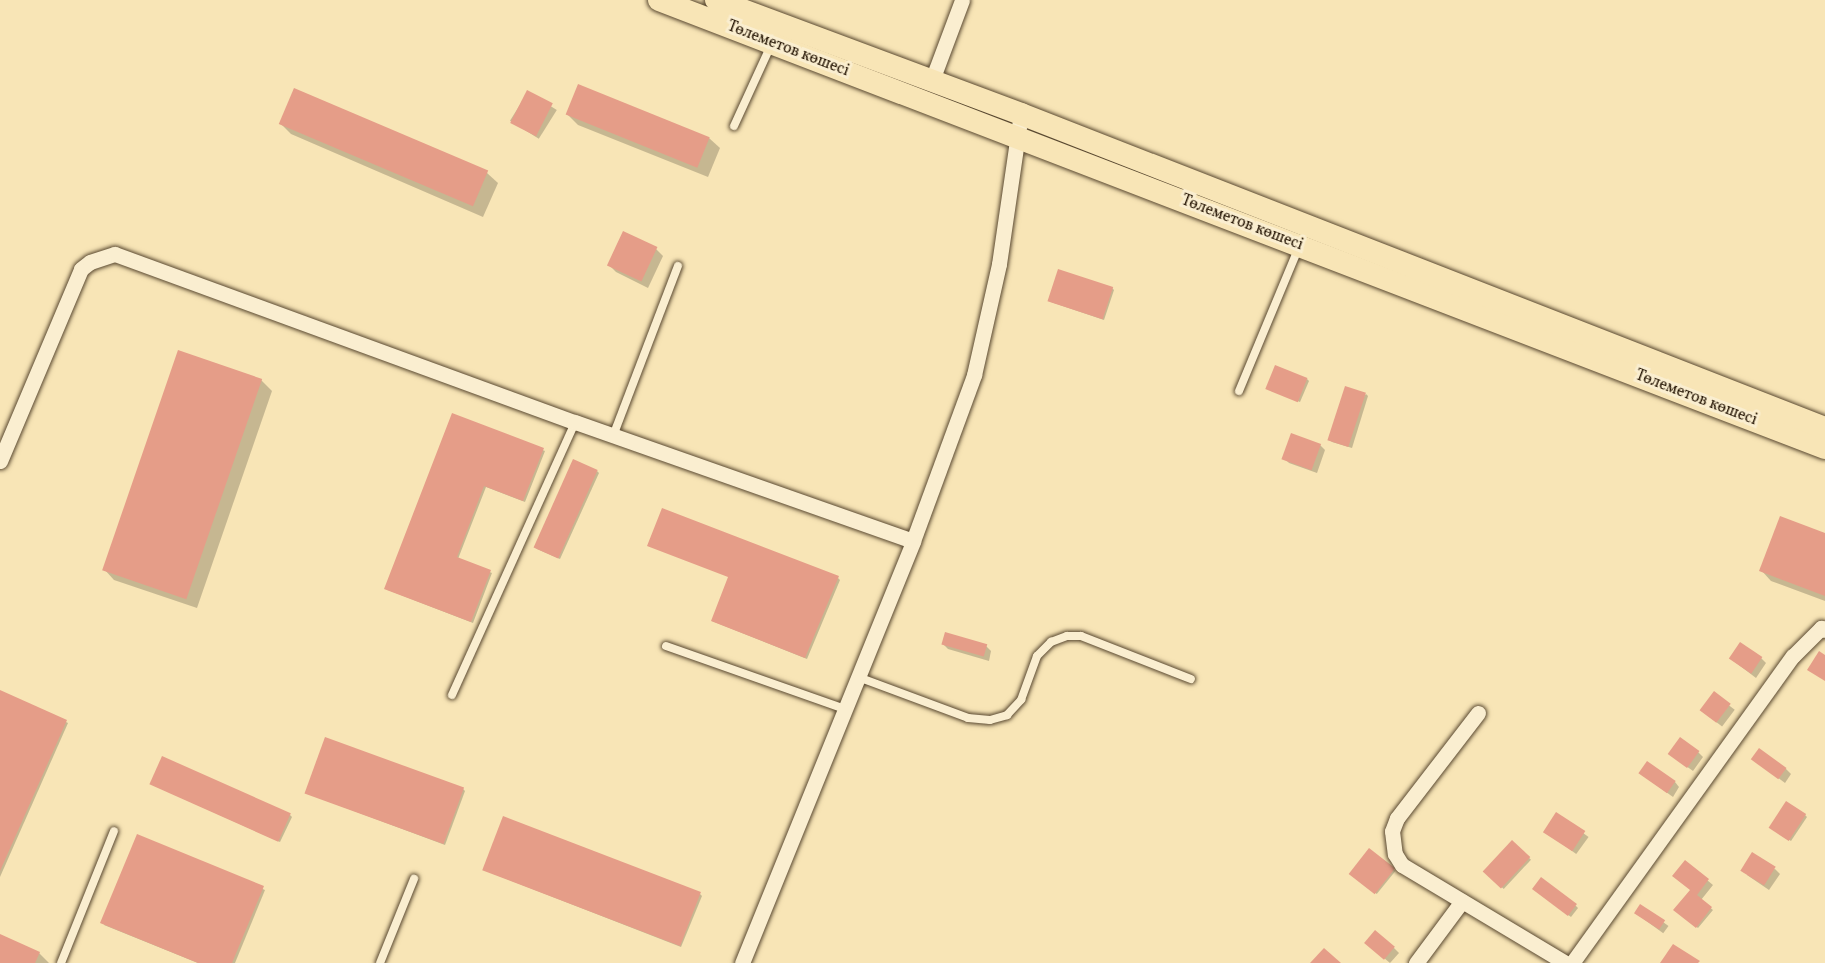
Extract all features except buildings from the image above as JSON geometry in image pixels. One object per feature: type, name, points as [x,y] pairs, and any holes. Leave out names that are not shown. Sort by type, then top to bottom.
[{"type":"main road","name":"Төлеметов көшесі","points":[[659,0],[1825,448]]},
{"type":"main road","name":"Төлеметов көшесі","points":[[716,0],[1022,114],[1825,428]]},
{"type":"street","points":[[932,80],[962,0]]},
{"type":"street","points":[[742,963],[913,541],[974,375],[999,264],[1022,114]]},
{"type":"street","points":[[0,461],[81,269],[90,262],[115,254],[613,436],[913,541]]},
{"type":"street","points":[[1572,963],[1793,656],[1821,628],[1825,630]]},
{"type":"street","points":[[1478,713],[1397,818],[1392,831],[1395,854],[1402,865],[1566,963]]},
{"type":"street","points":[[1416,963],[1462,901]]},
{"type":"lane","points":[[734,126],[772,43]]},
{"type":"lane","points":[[1239,391],[1300,246]]},
{"type":"lane","points":[[613,436],[678,266]]},
{"type":"lane","points":[[452,695],[575,422]]},
{"type":"lane","points":[[858,677],[968,718],[990,720],[1007,715],[1022,700],[1037,656],[1051,642],[1067,636],[1081,636],[1191,679]]},
{"type":"lane","points":[[666,646],[845,709]]},
{"type":"lane","points":[[61,963],[114,831]]},
{"type":"lane","points":[[380,963],[414,879]]}]
